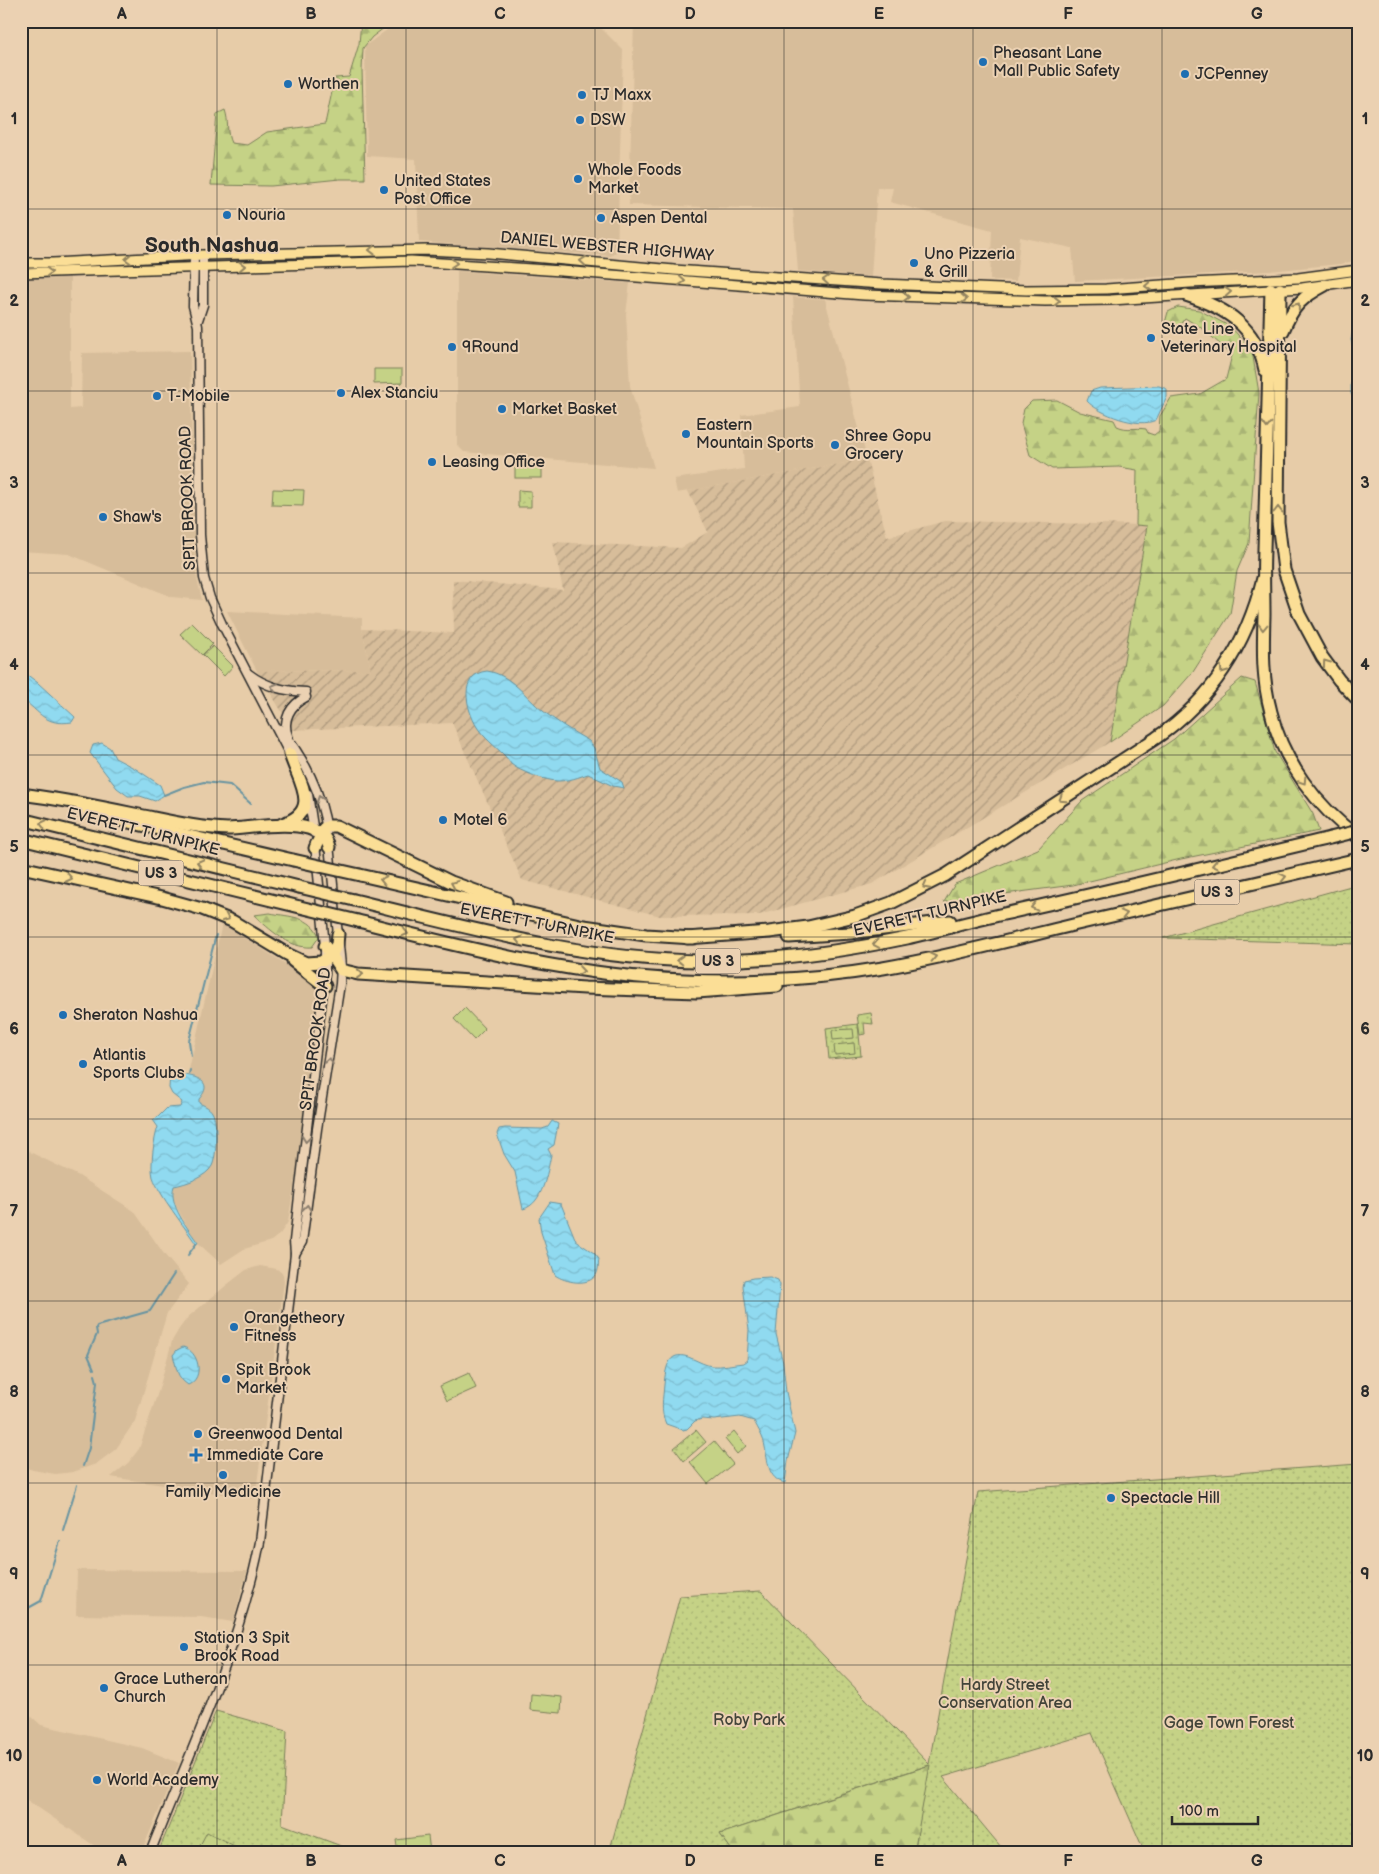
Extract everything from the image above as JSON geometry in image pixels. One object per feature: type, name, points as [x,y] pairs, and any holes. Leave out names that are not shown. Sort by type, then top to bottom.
[{"type":"highway","points":[[1276,284],[1280,338],[1278,522],[1284,570],[1298,614],[1322,657],[1339,680],[1358,700]]},
{"type":"highway","points":[[1276,284],[1268,402],[1263,578],[1262,658],[1269,706],[1280,742],[1310,792],[1328,812],[1358,837]]},
{"type":"highway","points":[[1280,338],[1287,320],[1301,300],[1309,293],[1326,285]]},
{"type":"highway","points":[[1186,295],[1224,311],[1244,326],[1256,343],[1263,360],[1268,402]]},
{"type":"highway","points":[[687,938],[784,931],[828,924],[891,903],[946,875],[1156,738],[1188,712],[1218,678],[1238,648],[1254,609],[1263,578]]},
{"type":"highway","points":[[272,826],[301,814],[306,803],[303,787],[290,754]]},
{"type":"highway","points":[[21,795],[293,860],[584,926],[646,935],[755,939],[825,935],[996,916]]},
{"type":"highway","points":[[21,795],[77,802],[200,827],[230,829],[292,825],[320,830],[338,827],[464,888],[584,926]]},
{"type":"highway","name":"EVERETT TURNPIKE","points":[[21,819],[552,947],[614,956],[682,960],[760,959],[828,952],[910,937],[1358,831]]},
{"type":"highway","points":[[320,830],[329,846]]},
{"type":"highway","points":[[315,848],[320,830]]},
{"type":"highway","name":"US 3","points":[[21,839],[511,958],[568,969],[614,975],[687,980],[749,981],[864,971],[1077,925],[1358,859]]},
{"type":"highway","points":[[21,867],[193,906],[232,921],[304,962],[312,963],[327,954],[337,944],[338,934]]},
{"type":"highway","points":[[268,942],[325,986]]},
{"type":"highway","points":[[327,954],[341,970],[363,974],[576,988],[697,992],[792,985],[864,971]]},
{"type":"main road","name":"DANIEL WEBSTER HIGHWAY","points":[[21,263],[393,249],[488,252],[674,270],[882,284],[1026,290],[1106,289],[1190,283],[1276,284]]},
{"type":"main road","name":"DANIEL WEBSTER HIGHWAY","points":[[21,272],[411,261],[880,296],[1045,301],[1111,300],[1186,295],[1276,284]]},
{"type":"main road","points":[[1276,284],[1358,270]]},
{"type":"main road","points":[[1276,284],[1326,285],[1358,280]]},
{"type":"street","name":"SPIT BROOK ROAD","points":[[198,320],[193,306],[193,268],[199,255]]},
{"type":"street","name":"SPIT BROOK ROAD","points":[[199,255],[203,268],[203,305],[198,320],[202,568],[215,611],[308,790],[320,830]]},
{"type":"street","points":[[246,672],[259,681],[276,688],[306,695],[295,705],[288,716],[285,726],[288,738]]},
{"type":"street","name":"SPIT BROOK ROAD","points":[[272,720],[288,738],[306,767],[318,793],[320,830]]},
{"type":"street","name":"SPIT BROOK ROAD","points":[[295,1254],[302,1242],[341,970],[329,846]]},
{"type":"street","name":"SPIT BROOK ROAD","points":[[150,1853],[231,1649],[250,1588],[260,1542],[325,986],[327,954],[315,848]]},
{"type":"shaded area","points":[[399,21],[594,21],[623,50],[617,251],[611,256],[419,242],[416,159],[367,156],[365,46]]},
{"type":"shaded area","points":[[634,21],[1358,21],[1358,260],[1340,264],[1269,271],[1075,281],[1072,248],[1020,237],[1016,281],[990,280],[992,230],[890,202],[893,188],[877,187],[871,277],[798,271],[793,209],[629,205]]},
{"type":"shaded area","points":[[457,271],[630,283],[626,314],[630,386],[654,468],[464,452],[457,445]]},
{"type":"shaded area","points":[[21,277],[70,277],[70,409],[81,408],[82,353],[190,351],[194,542],[196,574],[202,600],[172,597],[69,554],[21,551]]},
{"type":"shaded area","points":[[793,297],[825,299],[867,459],[677,493],[674,479],[744,469],[741,415],[800,407]]},
{"type":"shaded area","points":[[867,459],[887,537],[945,521],[1147,525],[1110,742],[872,884],[759,915],[660,916],[522,880],[452,723],[293,730],[257,671],[371,670],[362,629],[454,633],[453,580],[563,590],[553,542],[681,548],[708,532],[688,491]]},
{"type":"shaded area","points":[[227,611],[362,618],[362,629],[371,670],[257,671]]},
{"type":"shaded area","points":[[222,924],[316,983],[320,991],[300,1150],[288,1222],[280,1234],[271,1241],[244,1249],[221,1264],[198,1243],[174,1202],[173,1192],[174,1186],[185,1184],[214,1121],[212,1112],[199,1103],[204,1085],[201,1080],[188,1074]]},
{"type":"shaded area","points":[[21,1146],[79,1176],[134,1211],[164,1254],[189,1284],[167,1313],[135,1421],[116,1449],[96,1464],[73,1472],[55,1474],[21,1466]]},
{"type":"shaded area","points":[[260,1266],[277,1269],[283,1274],[284,1282],[255,1499],[111,1477],[128,1463],[139,1449],[159,1389],[172,1341],[179,1329],[188,1317],[246,1270]]},
{"type":"shaded area","points":[[77,1570],[247,1571],[233,1622],[201,1617],[76,1615]]},
{"type":"shaded area","name":"World Academy","points":[[21,1707],[41,1725],[142,1748],[179,1763],[141,1853],[105,1853],[21,1796]]},
{"type":"green space","points":[[361,21],[393,21],[372,37],[363,48],[365,179],[340,179],[271,186],[211,185],[217,114],[225,110],[231,143],[247,145],[267,132],[325,124],[335,78],[349,77],[359,44]]},
{"type":"green space","points":[[1178,307],[1199,310],[1231,327],[1252,351],[1259,393],[1249,543],[1237,571],[1230,614],[1193,672],[1163,706],[1110,742],[1147,526],[1136,525],[1137,470],[1119,467],[1052,469],[1030,455],[1021,423],[1024,409],[1032,401],[1057,400],[1080,412],[1114,420],[1117,426],[1128,429],[1146,429],[1148,433],[1154,435],[1159,431],[1160,416],[1171,398],[1200,394],[1226,379],[1232,355],[1203,329],[1185,318],[1177,328],[1171,328],[1165,323],[1168,312]]},
{"type":"green space","points":[[374,369],[402,369],[402,383],[374,384]]},
{"type":"green space","points":[[515,464],[542,464],[542,478],[515,478]]},
{"type":"green space","points":[[273,489],[304,490],[303,506],[272,505]]},
{"type":"green space","points":[[518,490],[531,491],[531,507],[518,507]]},
{"type":"green space","points":[[192,623],[213,644],[202,655],[180,634]]},
{"type":"green space","points":[[213,646],[233,666],[224,676],[203,655]]},
{"type":"green space","points":[[1242,678],[1255,682],[1275,752],[1313,814],[1319,831],[1181,859],[1073,885],[944,902],[955,884],[1038,849],[1082,801],[1174,739]]},
{"type":"green space","points":[[1358,884],[1358,944],[1163,938]]},
{"type":"green space","points":[[270,913],[306,921],[316,930],[319,937],[312,947],[296,945],[273,932],[254,915]]},
{"type":"green space","points":[[465,1008],[485,1029],[474,1040],[454,1019]]},
{"type":"green space","points":[[871,1013],[873,1024],[864,1023],[865,1034],[860,1035],[857,1015]]},
{"type":"green space","points":[[858,1024],[861,1056],[829,1059],[826,1028]]},
{"type":"green space","points":[[853,1029],[854,1038],[833,1040],[832,1030]]},
{"type":"green space","points":[[854,1043],[855,1053],[835,1055],[834,1045]]},
{"type":"green space","points":[[469,1373],[476,1388],[447,1401],[440,1386]]},
{"type":"green space","points":[[696,1430],[706,1442],[684,1461],[674,1448]]},
{"type":"green space","points":[[734,1431],[746,1446],[737,1454],[725,1439]]},
{"type":"green space","points":[[714,1441],[733,1464],[708,1484],[690,1462]]},
{"type":"green space","points":[[1358,1464],[1358,1853],[1145,1853],[1092,1733],[943,1777],[1006,1853],[914,1853],[929,1765],[720,1834],[734,1853],[609,1853],[680,1596],[761,1591],[929,1764],[978,1492]]},
{"type":"green space","points":[[531,1694],[562,1697],[561,1713],[530,1710]]},
{"type":"green space","points":[[216,1711],[287,1731],[282,1824],[360,1853],[158,1853]]},
{"type":"green space","points":[[930,1765],[914,1853],[734,1853],[720,1834]]},
{"type":"green space","points":[[207,1832],[248,1853],[196,1853]]},
{"type":"green space","points":[[428,1836],[430,1852],[398,1853],[396,1840]]},
{"type":"water","points":[[1358,327],[1358,363],[1351,340],[1353,330]]},
{"type":"water","points":[[1358,376],[1358,440],[1352,425],[1357,412],[1357,401],[1351,394],[1351,383]]},
{"type":"water","points":[[1159,386],[1167,389],[1167,397],[1156,420],[1149,422],[1140,423],[1120,419],[1100,411],[1087,401],[1091,391],[1100,388]]},
{"type":"water","points":[[21,670],[75,717],[72,722],[63,723],[49,720],[21,698]]},
{"type":"water","points":[[487,671],[504,677],[518,687],[548,715],[589,741],[594,748],[600,768],[622,782],[624,788],[613,786],[588,774],[574,779],[558,781],[547,779],[534,776],[511,764],[480,731],[470,711],[467,693],[468,685],[472,678]]},
{"type":"water","points":[[102,743],[110,748],[115,758],[160,785],[164,795],[155,801],[140,796],[128,796],[117,788],[90,753],[93,745]]},
{"type":"water","points":[[170,1074],[191,1076],[202,1081],[205,1086],[199,1103],[211,1110],[214,1116],[216,1147],[212,1166],[201,1177],[174,1186],[173,1193],[176,1208],[198,1243],[196,1244],[161,1193],[152,1172],[153,1152],[158,1127],[153,1120],[167,1108],[180,1107],[182,1102],[172,1094],[169,1088]]},
{"type":"water","points":[[552,1121],[558,1124],[554,1145],[548,1149],[551,1155],[546,1179],[535,1201],[523,1209],[515,1172],[504,1154],[497,1134],[499,1129],[505,1128],[542,1129],[548,1127]]},
{"type":"water","points":[[550,1202],[561,1204],[576,1241],[594,1253],[599,1259],[597,1273],[592,1279],[576,1282],[564,1280],[555,1275],[541,1232],[539,1218]]},
{"type":"water","points":[[770,1277],[778,1280],[780,1285],[776,1334],[795,1433],[785,1483],[775,1478],[769,1468],[763,1440],[754,1421],[740,1417],[714,1420],[702,1419],[695,1421],[687,1429],[683,1430],[666,1424],[662,1409],[666,1371],[670,1360],[674,1357],[685,1356],[707,1365],[716,1366],[743,1363],[747,1360],[749,1330],[743,1286],[744,1280]]},
{"type":"water","points":[[183,1347],[189,1349],[198,1365],[197,1377],[188,1385],[179,1375],[173,1355]]},
{"type":"waterway","points":[[164,795],[204,782],[230,785],[251,804]]},
{"type":"waterway","points":[[191,1056],[189,1041],[216,935]]},
{"type":"waterway","points":[[189,1074],[190,1070]]},
{"type":"waterway","points":[[188,1255],[196,1244]]},
{"type":"waterway","points":[[94,1369],[88,1355],[97,1334],[97,1326],[150,1311],[174,1274]]},
{"type":"waterway","points":[[83,1466],[89,1448],[97,1382],[95,1375]]},
{"type":"waterway","points":[[63,1530],[77,1485]]},
{"type":"waterway","points":[[21,1612],[41,1601],[60,1541]]},
{"type":"place","name":"Pheasant Lane Mall Public Safety","points":[[983,62]]},
{"type":"place","name":"JCPenney","points":[[1185,74]]},
{"type":"place","name":"Worthen","points":[[288,84]]},
{"type":"place","name":"TJ Maxx","points":[[582,95]]},
{"type":"place","name":"DSW","points":[[580,120]]},
{"type":"place","name":"Whole Foods Market","points":[[578,179]]},
{"type":"place","name":"United States Post Office","points":[[384,190]]},
{"type":"place","name":"Nouria","points":[[227,215]]},
{"type":"place","name":"Aspen Dental","points":[[601,218]]},
{"type":"place","name":"Uno Pizzeria & Grill","points":[[914,263]]},
{"type":"place","name":"State Line Veterinary Hospital","points":[[1151,338]]},
{"type":"place","name":"9Round","points":[[452,347]]},
{"type":"place","name":"Alex Stanciu","points":[[341,393]]},
{"type":"place","name":"T-Mobile","points":[[157,396]]},
{"type":"place","name":"Market Basket","points":[[502,409]]},
{"type":"place","name":"Eastern Mountain Sports","points":[[686,434]]},
{"type":"place","name":"Shree Gopu Grocery","points":[[835,445]]},
{"type":"place","name":"Leasing Office","points":[[432,462]]},
{"type":"place","name":"Shaw's","points":[[103,517]]},
{"type":"place","name":"Motel 6","points":[[443,820]]},
{"type":"place","name":"Sheraton Nashua","points":[[63,1015]]},
{"type":"place","name":"Atlantis Sports Clubs","points":[[83,1064]]},
{"type":"place","name":"Orangetheory Fitness","points":[[234,1327]]},
{"type":"place","name":"Spit Brook Market","points":[[226,1379]]},
{"type":"place","name":"Greenwood Dental","points":[[198,1434]]},
{"type":"place","name":"Immediate Care","points":[[196,1455]]},
{"type":"place","name":"Family Medicine","points":[[223,1475]]},
{"type":"place","name":"Spectacle Hill","points":[[1111,1498]]},
{"type":"place","name":"Station 3 Spit Brook Road","points":[[184,1647]]},
{"type":"place","name":"Grace Lutheran Church","points":[[104,1688]]},
{"type":"place","name":"World Academy","points":[[97,1780]]},
{"type":"district","name":"South Nashua","points":[[212,245]]},
{"type":"park label","name":"Hardy Street Conservation Area","points":[[1005,1694]]},
{"type":"park label","name":"Roby Park","points":[[749,1720]]},
{"type":"park label","name":"Gage Town Forest","points":[[1229,1723]]}]
